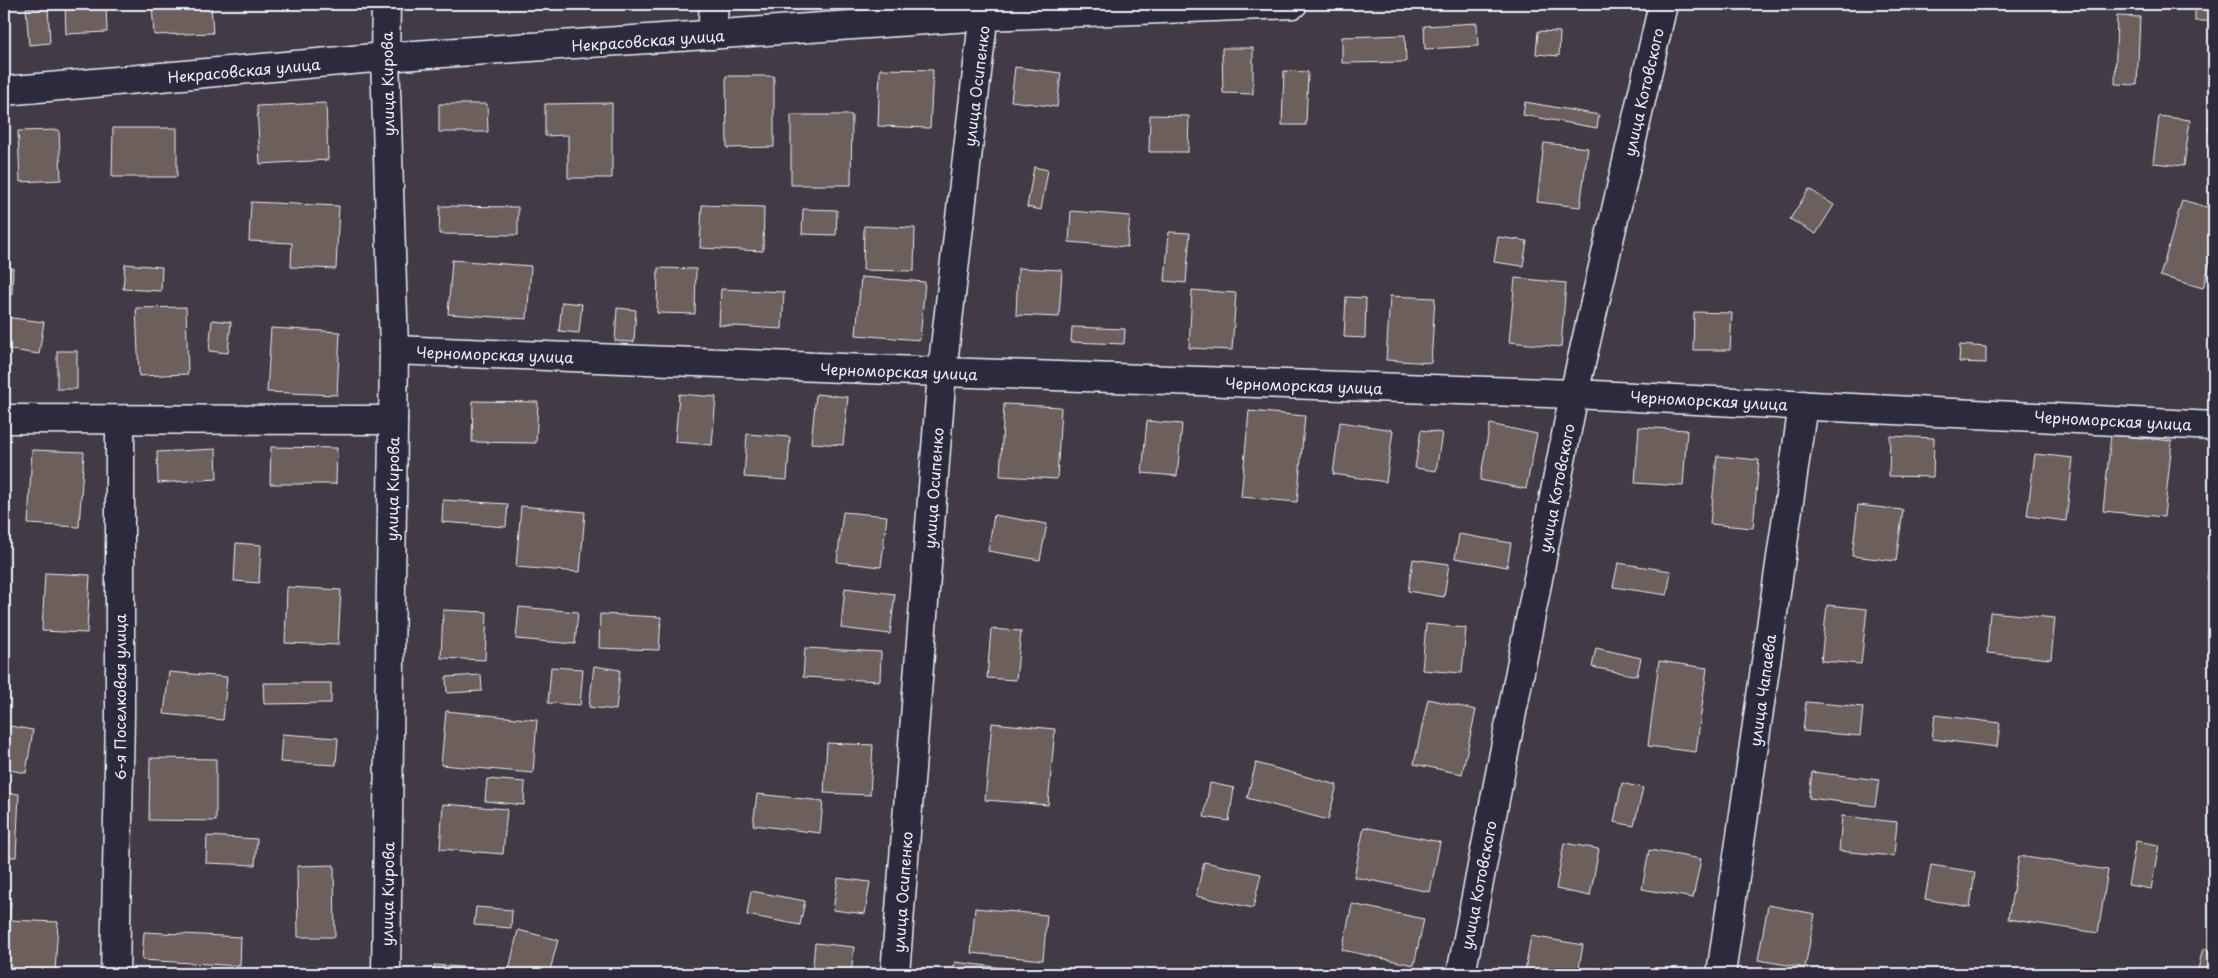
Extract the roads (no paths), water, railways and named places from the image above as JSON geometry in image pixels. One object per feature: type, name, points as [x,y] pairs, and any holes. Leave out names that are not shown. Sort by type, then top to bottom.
[{"type":"street","name":"улица Кирова","points":[[386,4],[385,57],[394,350],[386,974]]},
{"type":"street","points":[[712,35],[714,4]]},
{"type":"street","name":"Некрасовская улица","points":[[4,91],[385,57],[712,35],[984,10],[1293,4]]},
{"type":"street","name":"улица Котовского","points":[[1461,974],[1574,394],[1663,4]]},
{"type":"street","name":"улица Осипенко","points":[[895,974],[942,372],[984,10]]},
{"type":"street","name":"Черноморская улица","points":[[394,350],[942,372],[1574,394],[2214,426]]},
{"type":"street","name":"улица Чапаева","points":[[1721,974],[1803,405]]},
{"type":"street","points":[[4,419],[120,421],[392,420]]},
{"type":"street","name":"6-я Поселковая улица","points":[[115,974],[120,716],[120,421]]}]
